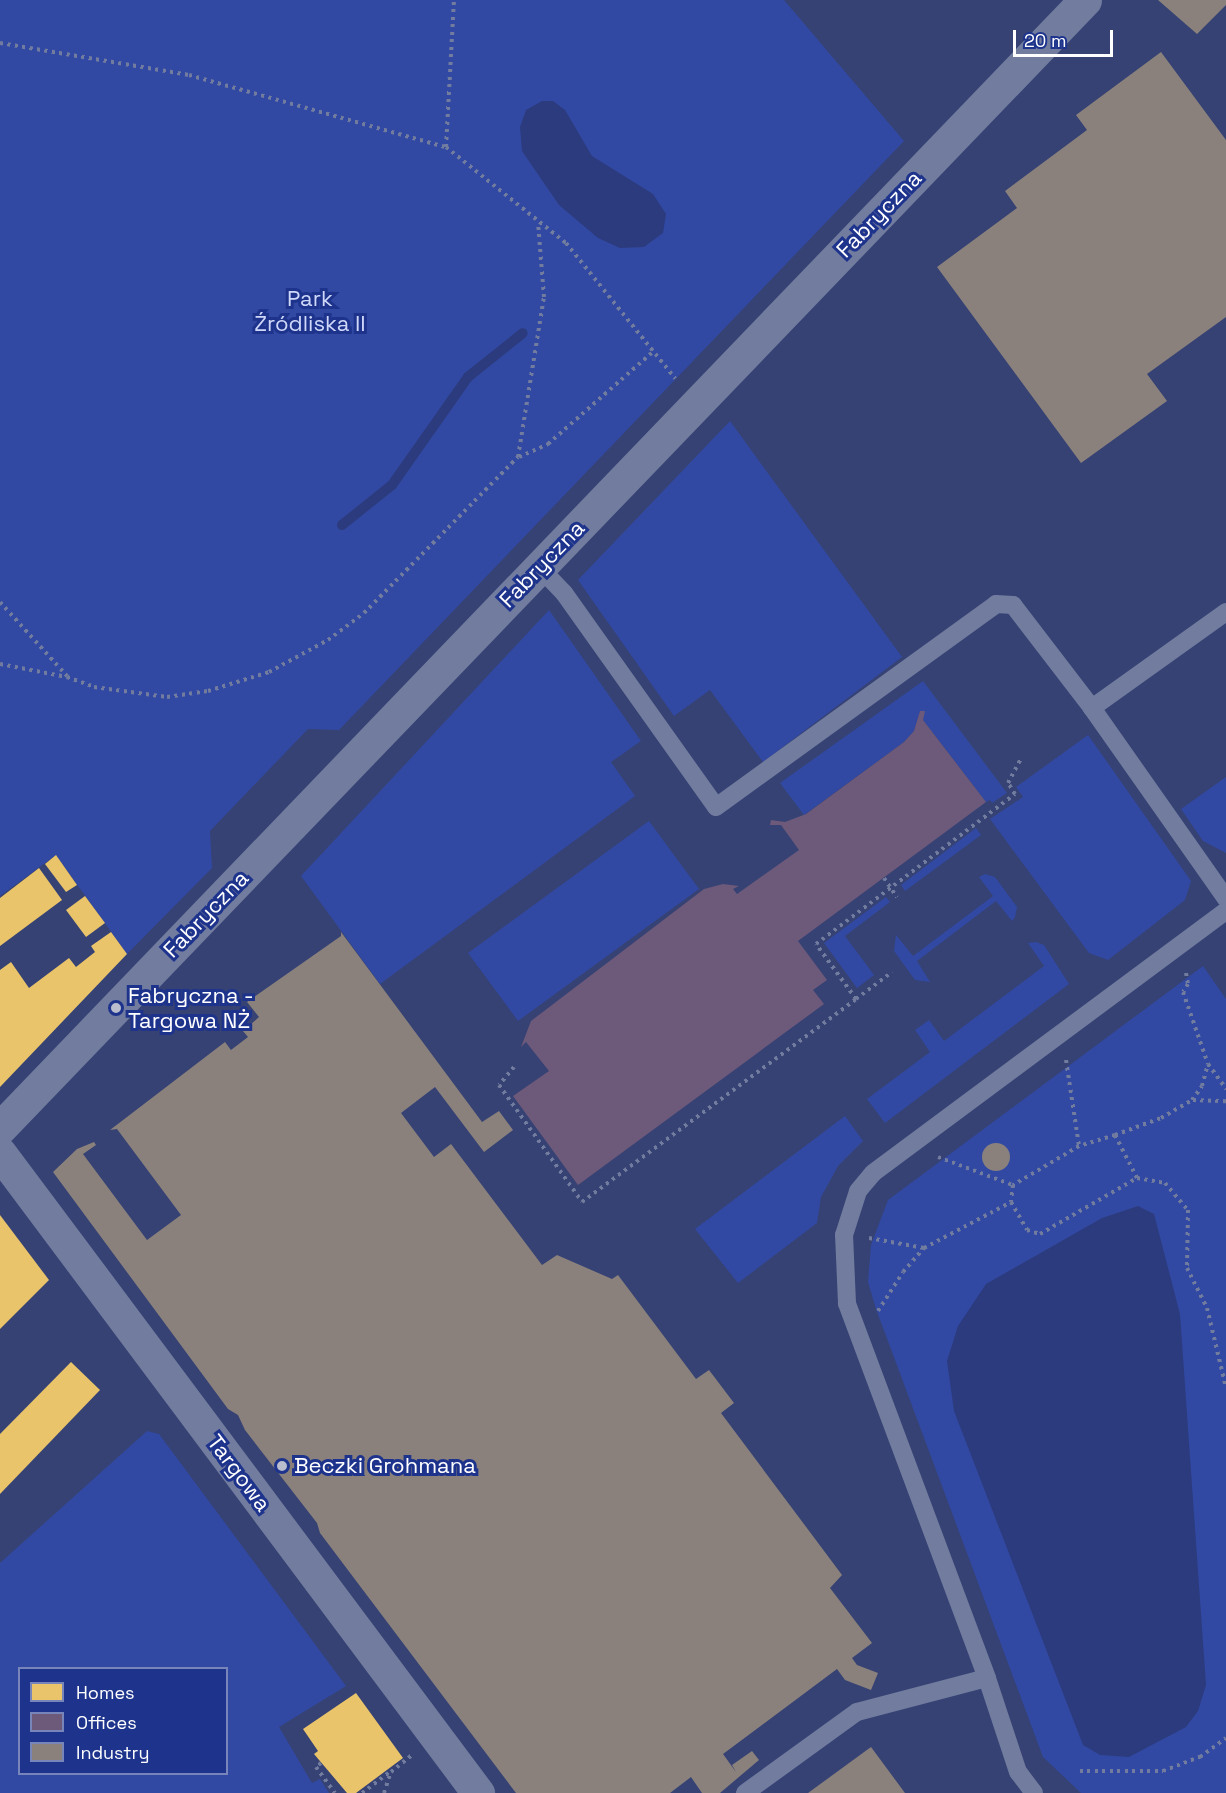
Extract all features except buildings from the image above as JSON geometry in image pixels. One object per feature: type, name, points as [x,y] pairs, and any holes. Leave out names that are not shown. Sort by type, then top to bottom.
[{"type":"street","name":"Fabryczna","points":[[0,1128],[1085,0]]},
{"type":"street","name":"Targowa","points":[[0,1153],[478,1793]]},
{"type":"lane","points":[[539,567],[564,593],[716,807],[996,604],[1014,605],[1092,708],[1226,899]]},
{"type":"lane","points":[[1092,708],[1226,612]]},
{"type":"lane","points":[[1034,1793],[1018,1772],[987,1678],[847,1303],[842,1256],[850,1213],[858,1191],[873,1173],[1226,911]]},
{"type":"lane","points":[[745,1793],[856,1712],[987,1678]]},
{"type":"path","points":[[446,147],[454,0]]},
{"type":"path","points":[[0,43],[189,75],[446,147],[538,223],[566,243],[655,350],[674,377],[700,400]]},
{"type":"path","points":[[519,457],[543,297],[538,223]]},
{"type":"path","points":[[0,663],[67,677],[94,687],[167,697],[240,682],[295,660],[364,613],[519,457],[548,444],[655,350]]},
{"type":"path","points":[[0,602],[67,677]]},
{"type":"path","points":[[856,999],[816,944],[1015,794],[1008,783],[1020,760]]},
{"type":"path","points":[[884,878],[897,897]]},
{"type":"path","points":[[1184,970],[1188,984],[1183,992],[1208,1064],[1226,1089]]},
{"type":"path","points":[[514,1067],[499,1085],[582,1202],[892,972]]},
{"type":"path","points":[[1066,1057],[1079,1146]]},
{"type":"path","points":[[1192,1100],[1208,1064]]},
{"type":"path","points":[[1013,1185],[1079,1146],[1161,1118],[1192,1100],[1226,1101]]},
{"type":"path","points":[[1115,1135],[1137,1178]]},
{"type":"path","points":[[934,1155],[1013,1185]]},
{"type":"path","points":[[1013,1185],[1011,1202],[1027,1230],[1040,1234],[1137,1178],[1165,1183],[1188,1210],[1187,1268],[1207,1308],[1226,1388]]},
{"type":"path","points":[[872,1315],[882,1309],[903,1272],[924,1248],[1011,1202]]},
{"type":"path","points":[[865,1237],[924,1248]]},
{"type":"path","points":[[1080,1771],[1163,1771],[1200,1757],[1226,1738]]},
{"type":"path","points":[[362,1793],[413,1755]]},
{"type":"path","points":[[321,1763],[316,1767],[334,1793]]},
{"type":"path","points":[[384,1793],[391,1772]]},
{"type":"green space","name":"Park Źródliska II","points":[[0,0],[784,0],[904,141],[339,730],[308,729],[210,831],[212,868],[127,954],[56,855],[0,896]]},
{"type":"green space","points":[[730,421],[902,657],[763,762],[710,690],[674,716],[578,580]]},
{"type":"green space","points":[[549,610],[641,741],[611,762],[635,796],[380,984],[301,876]]},
{"type":"green space","points":[[923,681],[1007,793],[992,803],[990,800],[986,802],[923,720],[924,712],[920,711],[914,731],[904,742],[804,815],[780,783]]},
{"type":"green space","points":[[1088,735],[1191,881],[1185,900],[1108,960],[1089,953],[990,819],[1023,797],[1016,787]]},
{"type":"green space","points":[[1226,777],[1226,853],[1203,841],[1181,809]]},
{"type":"green space","points":[[649,821],[699,889],[518,1021],[468,953]]},
{"type":"green space","points":[[976,828],[981,835],[905,891],[901,885]]},
{"type":"green space","points":[[985,874],[995,877],[1017,907],[1015,917],[1012,921],[996,901],[917,961],[930,982],[915,980],[894,951],[896,935],[913,956],[993,896],[979,877]]},
{"type":"green space","points":[[886,897],[890,902],[845,936],[874,975],[857,988],[824,943]]},
{"type":"green space","points":[[1036,942],[1044,945],[1069,984],[885,1123],[867,1099],[930,1052],[915,1030],[929,1020],[944,1041],[1044,966],[1028,943]]},
{"type":"green space","points":[[1203,966],[1226,999],[1226,1793],[1081,1793],[1043,1757],[876,1309],[868,1282],[871,1245],[888,1200]]},
{"type":"green space","points":[[845,1116],[863,1141],[838,1166],[821,1197],[817,1223],[738,1283],[695,1229]]},
{"type":"green space","points":[[147,1431],[159,1434],[346,1686],[279,1727],[312,1783],[320,1779],[329,1793],[0,1793],[0,1563]]},
{"type":"shaded area","points":[[542,101],[553,101],[565,110],[592,156],[653,194],[666,214],[663,233],[644,247],[620,248],[598,238],[559,205],[522,151],[520,127],[526,110]]},
{"type":"shaded area","points":[[1138,1206],[1154,1214],[1180,1314],[1206,1685],[1198,1711],[1186,1727],[1129,1757],[1100,1755],[1083,1745],[954,1411],[947,1361],[958,1326],[986,1284],[1102,1218]]},
{"type":"waterway","points":[[342,525],[392,485],[468,377],[523,333]]},
{"type":"place","name":"Fabryczna - Targowa NŻ","points":[[116,1008]]},
{"type":"place","name":"Beczki Grohmana","points":[[282,1466]]}]
